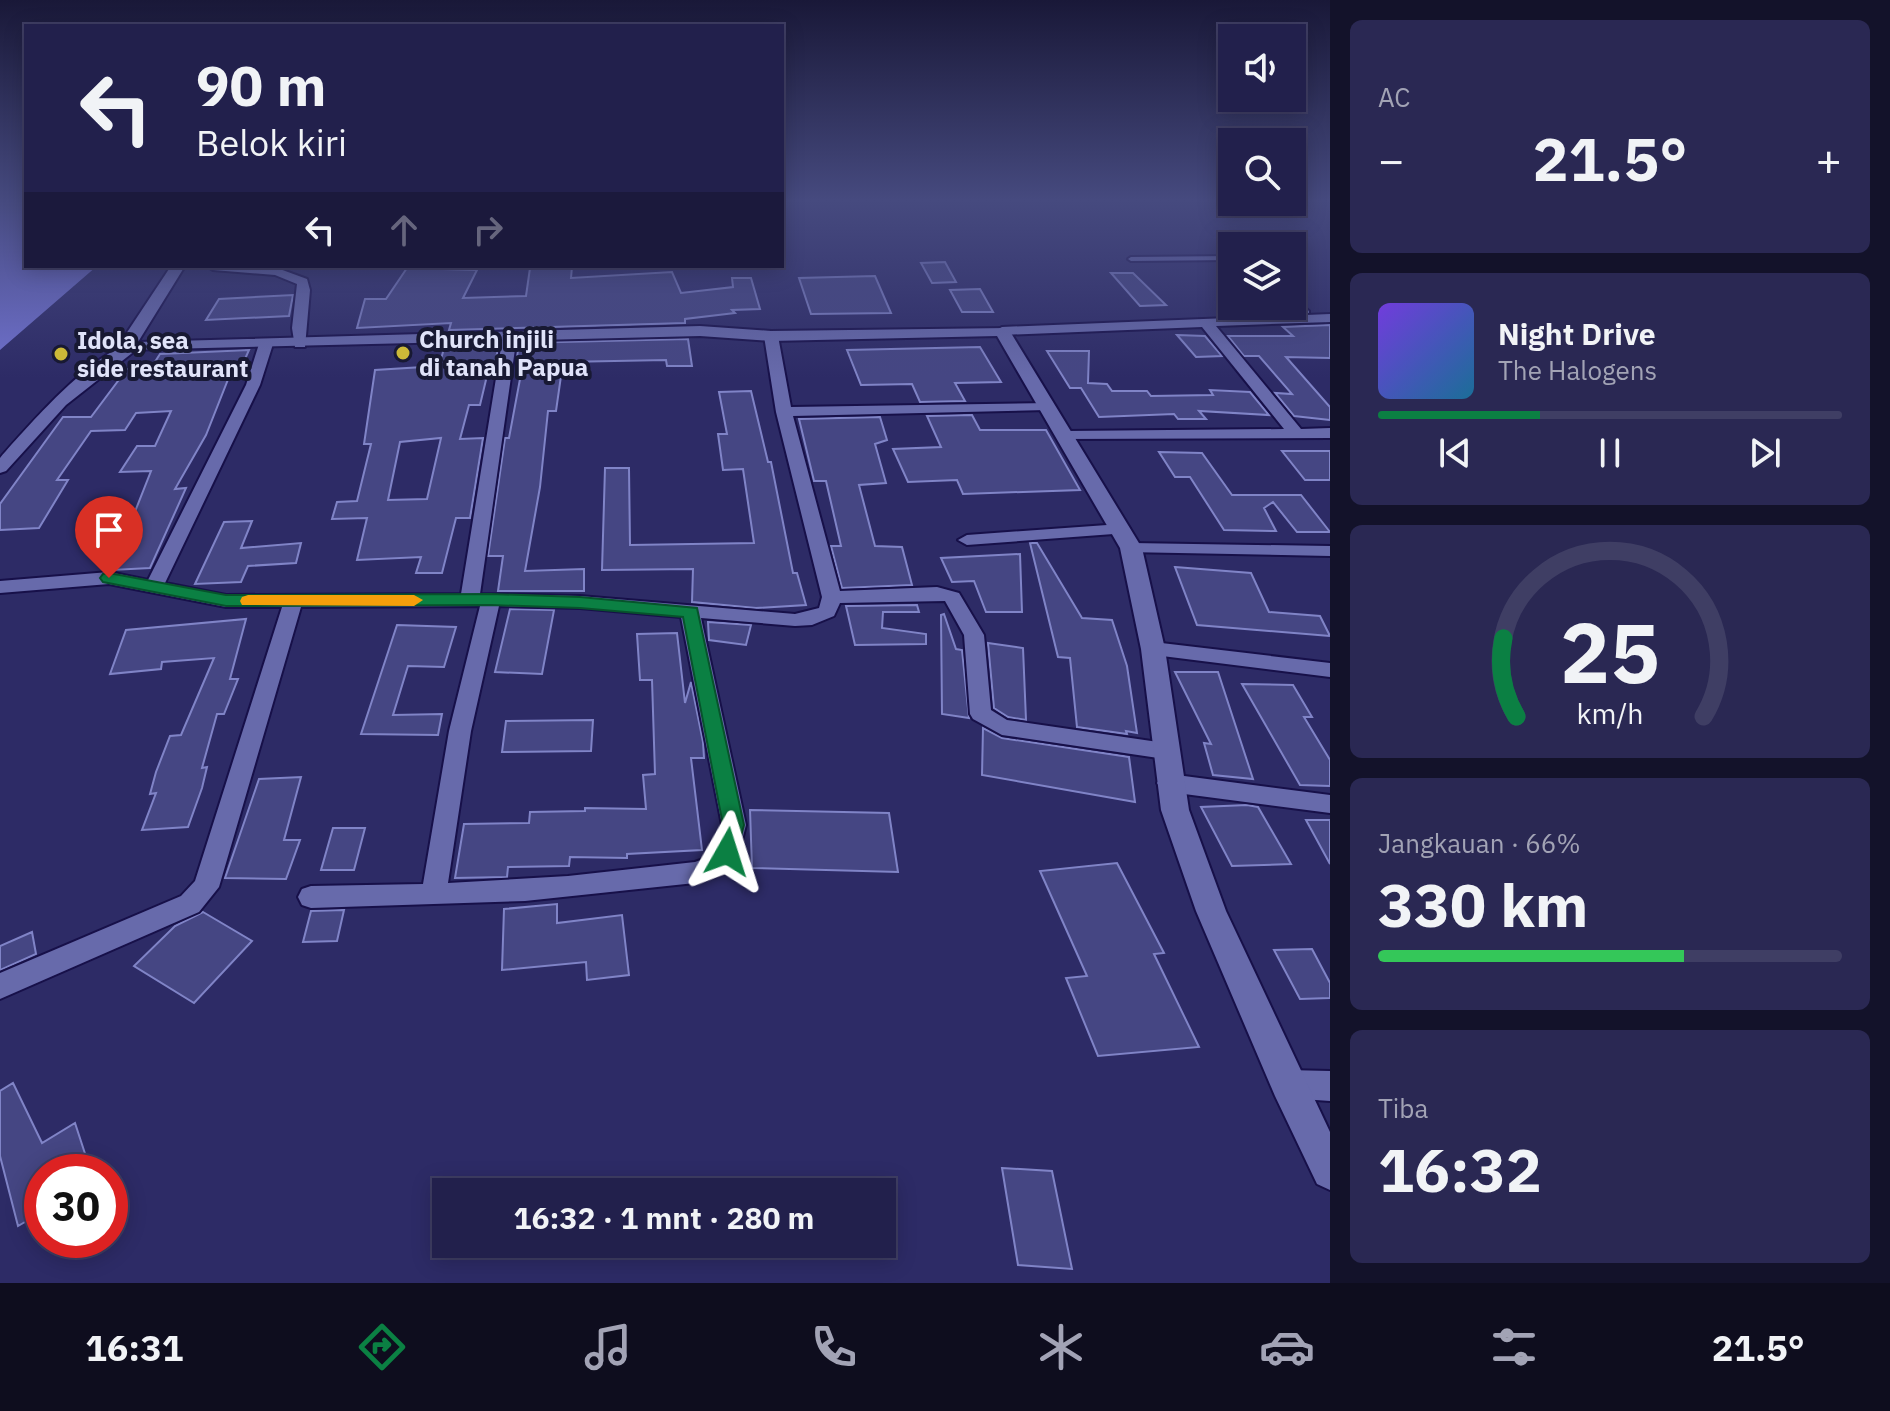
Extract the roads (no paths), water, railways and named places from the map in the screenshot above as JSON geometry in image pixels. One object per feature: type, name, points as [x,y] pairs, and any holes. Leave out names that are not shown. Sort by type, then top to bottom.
[{"type":"street","points":[[131,347],[130,340],[146,311],[177,268]]},
{"type":"street","points":[[234,268],[277,272],[303,282],[305,294],[298,338]]},
{"type":"street","points":[[0,468],[49,411],[85,379],[131,347],[271,344],[298,338],[700,331],[771,336],[1002,331],[1330,318]]},
{"type":"street","points":[[1206,323],[1296,433]]},
{"type":"street","points":[[1002,331],[1126,538],[1153,649],[1169,783],[1211,911],[1287,1084],[1330,1171]]},
{"type":"street","points":[[434,894],[480,600],[487,472],[510,335]]},
{"type":"street","points":[[0,587],[91,577],[155,585],[201,598],[580,602],[812,619],[827,612],[832,597],[784,412],[771,336]]},
{"type":"street","points":[[155,585],[271,344]]},
{"type":"street","points":[[784,412],[1047,406]]},
{"type":"street","points":[[1067,436],[1330,433]]},
{"type":"street","points":[[967,540],[1126,538],[1330,551]]},
{"type":"street","points":[[832,597],[937,593],[952,597],[974,635],[979,711],[989,722],[1002,727],[1165,751]]},
{"type":"street","points":[[0,986],[190,904],[200,896],[206,887],[233,806],[293,601]]},
{"type":"street","points":[[311,897],[434,894],[616,883],[708,869],[721,862],[734,825],[690,612]]},
{"type":"street","points":[[1153,649],[1330,670]]},
{"type":"street","points":[[1169,783],[1330,804]]},
{"type":"street","points":[[1287,1084],[1330,1086]]},
{"type":"lane","points":[[1131,259],[1144,259]]},
{"type":"place","name":"Church injili di tanah Papua","points":[[403,353]]},
{"type":"place","name":"Idola, sea side restaurant","points":[[61,354]]}]
